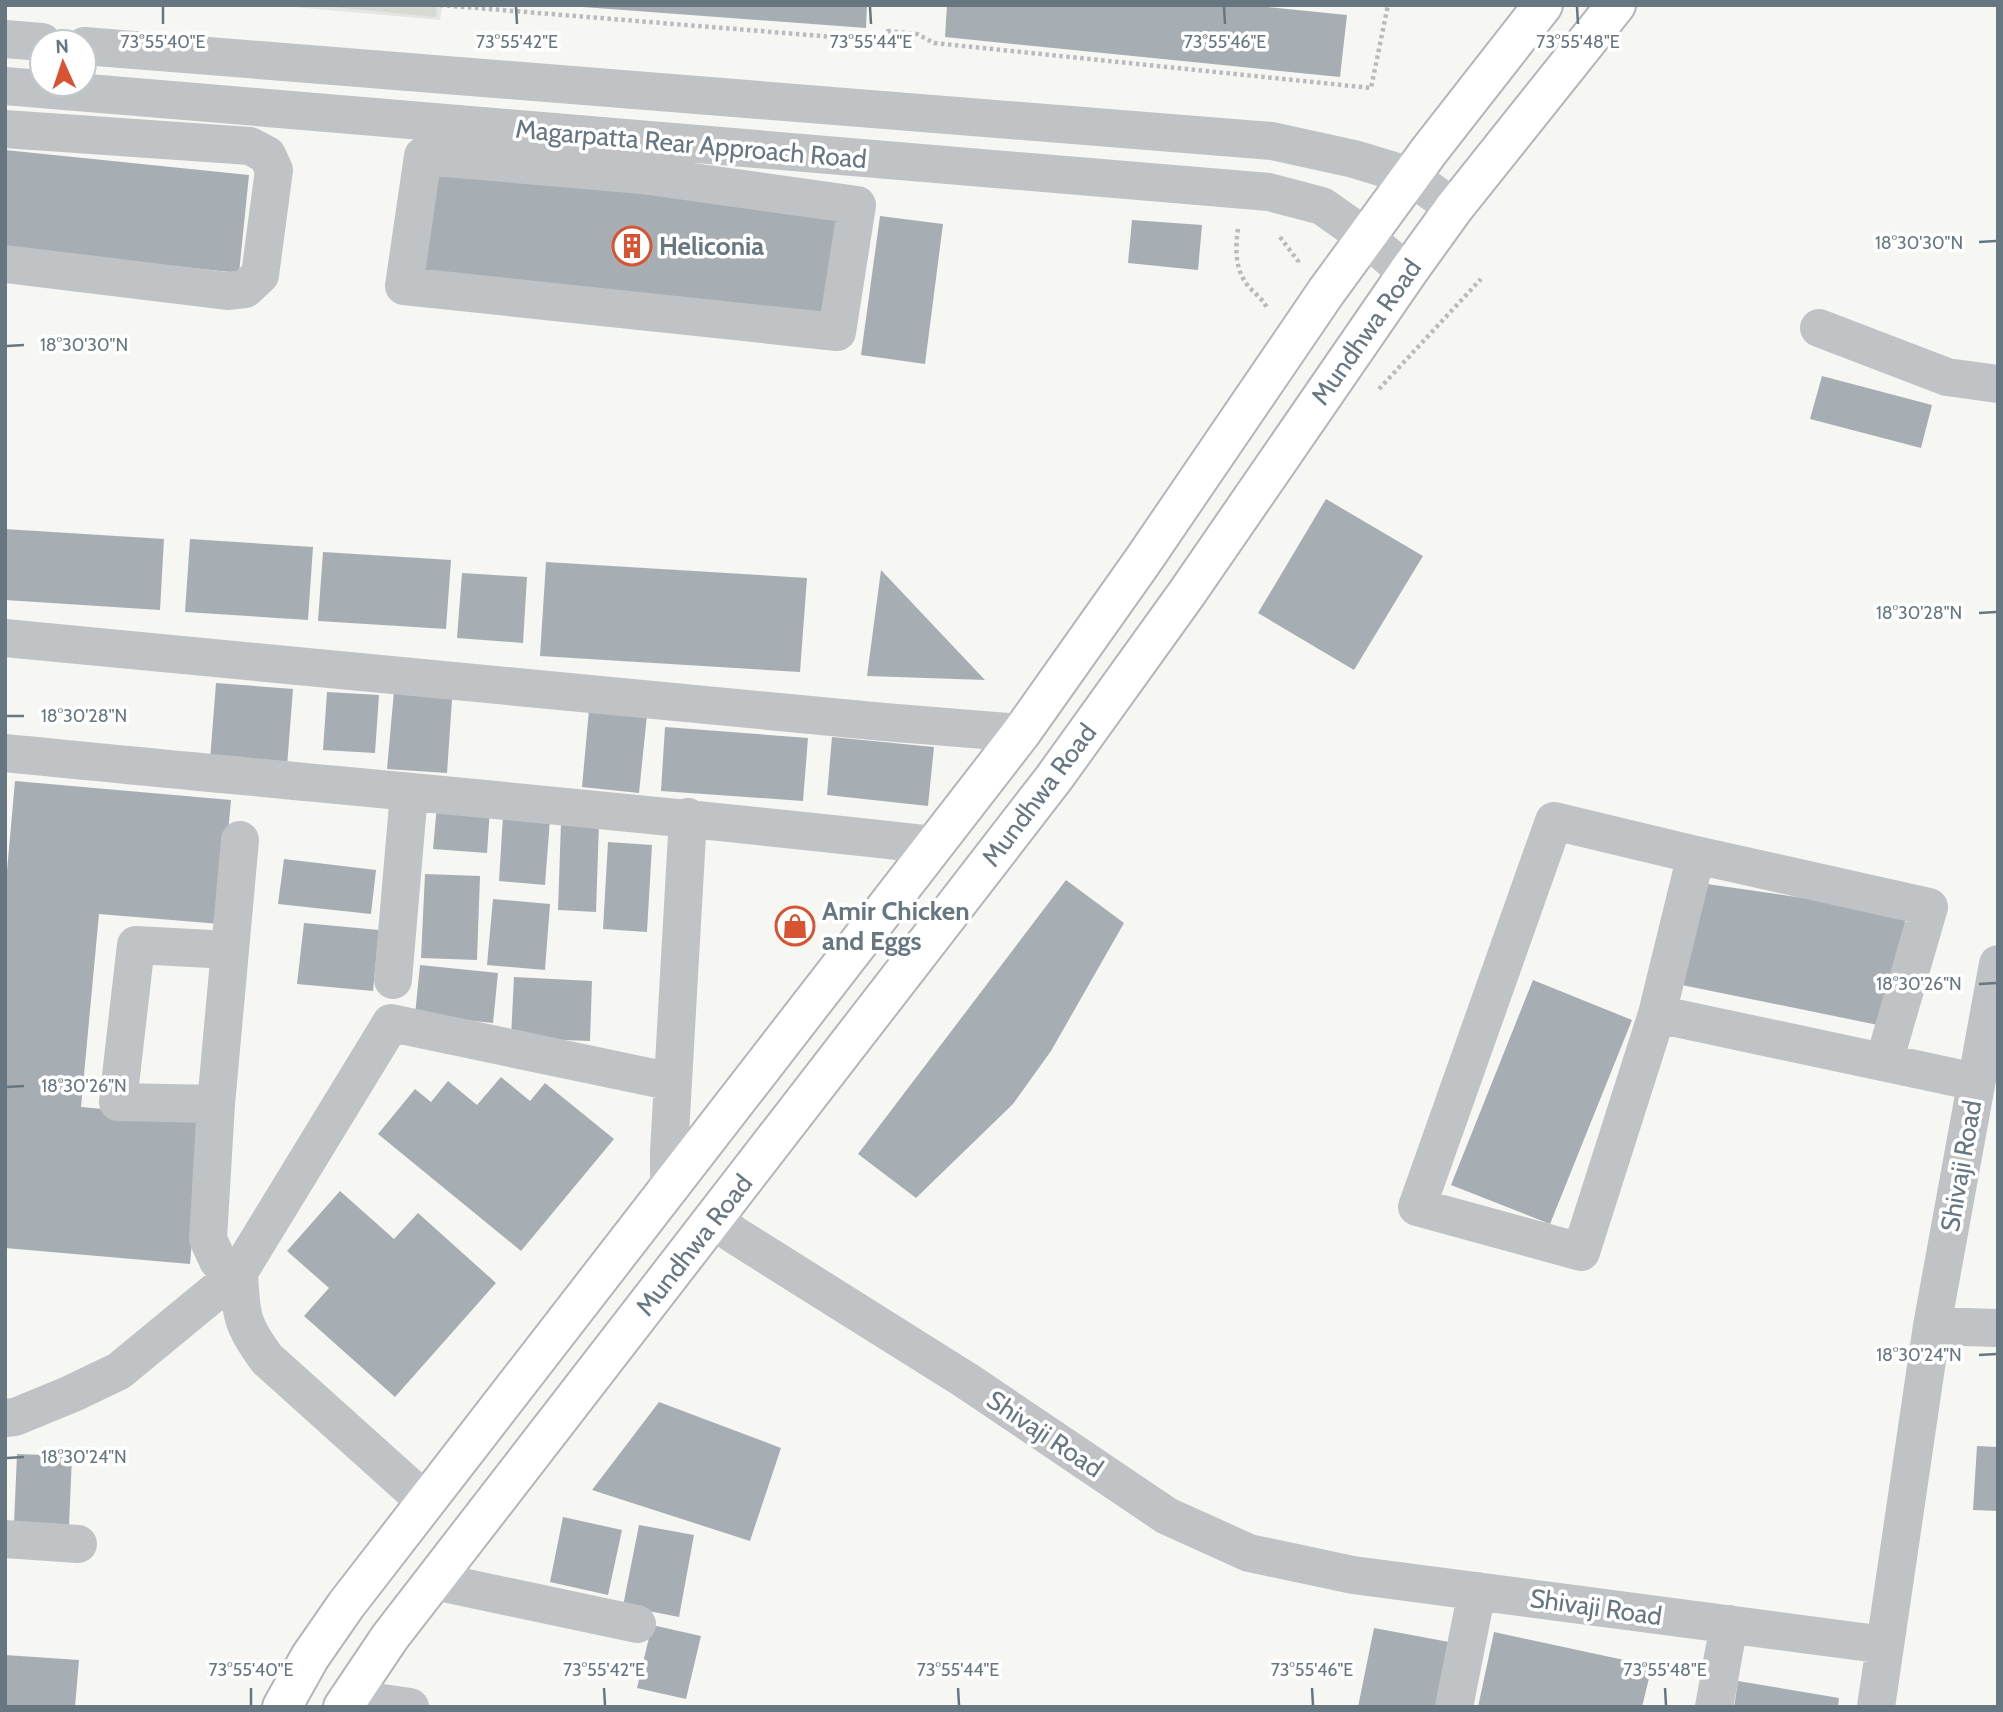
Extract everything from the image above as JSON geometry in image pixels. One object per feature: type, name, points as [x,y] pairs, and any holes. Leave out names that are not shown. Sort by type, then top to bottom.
[{"type":"highway","name":"Mundhwa Road","points":[[282,1707],[324,1636],[1021,733],[1366,237],[1410,176],[1544,5]]},
{"type":"highway","name":"Mundhwa Road","points":[[346,1702],[390,1637],[1054,778],[1454,208],[1616,5]]},
{"type":"street","points":[[5,39],[28,41]]},
{"type":"street","name":"Magarpatta Rear Approach Road","points":[[98,47],[1272,142],[1354,159],[1410,176],[1454,208]]},
{"type":"street","points":[[144,98],[158,52]]},
{"type":"street","name":"Magarpatta Rear Approach Road","points":[[5,86],[144,98],[644,157],[1269,192],[1322,206],[1366,237],[1407,273]]},
{"type":"street","points":[[5,130],[250,146],[267,155],[274,170],[260,275],[245,289],[227,291],[5,264]]},
{"type":"street","points":[[423,156],[644,157],[857,205],[837,332],[404,286],[423,156]]},
{"type":"street","points":[[1819,328],[1947,377],[1998,383]]},
{"type":"street","points":[[5,645],[6,638],[870,721],[1021,733]]},
{"type":"street","points":[[5,753],[688,817],[934,845]]},
{"type":"street","points":[[393,980],[410,793]]},
{"type":"street","points":[[669,1188],[688,817]]},
{"type":"street","points":[[1696,855],[1657,1014],[1581,1252],[1417,1207],[1554,821],[1929,907],[1884,1062]]},
{"type":"street","points":[[239,1272],[218,1261],[208,1239],[216,1104],[240,840]]},
{"type":"street","points":[[216,1104],[118,1102],[136,945],[229,950]]},
{"type":"street","name":"Shivaji Road","points":[[715,1219],[733,1234],[967,1381],[1167,1516],[1249,1553],[1353,1575],[1885,1645],[1932,1326],[1998,964]]},
{"type":"street","points":[[1657,1014],[1976,1082]]},
{"type":"street","points":[[5,1418],[15,1417],[71,1394],[119,1371],[239,1272],[391,1023],[673,1083]]},
{"type":"street","points":[[239,1272],[241,1311],[248,1334],[267,1359],[426,1502]]},
{"type":"street","points":[[1932,1326],[1998,1328]]},
{"type":"street","points":[[5,1539],[78,1544]]},
{"type":"street","points":[[434,1581],[637,1624]]},
{"type":"street","points":[[1454,1707],[1477,1591]]},
{"type":"street","points":[[1714,1707],[1729,1624]]},
{"type":"street","points":[[1876,1707],[1885,1645]]},
{"type":"street","points":[[346,1702],[410,1707]]},
{"type":"path","points":[[440,5],[883,41],[888,32],[917,34],[934,43],[1371,88],[1388,5]]},
{"type":"path","points":[[1239,221],[1236,258],[1247,286],[1264,300],[1269,313]]},
{"type":"path","points":[[1271,234],[1280,237],[1294,254],[1298,261],[1298,270]]},
{"type":"shaded area","points":[[272,5],[442,5],[440,20]]},
{"type":"shaded area","points":[[313,5],[437,5],[436,17]]},
{"type":"building","points":[[583,5],[867,5],[866,28]]},
{"type":"building","points":[[947,5],[1248,5],[1347,15],[1340,77],[945,37]]},
{"type":"building","points":[[5,150],[249,175],[239,273],[5,248]]},
{"type":"building","name":"Heliconia","points":[[439,160],[848,210],[821,321],[418,282]]},
{"type":"building","points":[[880,216],[943,224],[925,364],[861,355]]},
{"type":"building","points":[[1132,220],[1202,225],[1198,270],[1128,263]]},
{"type":"building","points":[[1822,376],[1932,405],[1921,448],[1810,419]]},
{"type":"building","points":[[1326,499],[1423,556],[1354,670],[1258,613]]},
{"type":"building","points":[[5,529],[164,539],[160,610],[5,600]]},
{"type":"building","points":[[190,539],[313,547],[308,620],[185,612]]},
{"type":"building","points":[[323,552],[451,560],[446,629],[318,621]]},
{"type":"building","points":[[546,562],[807,578],[800,672],[540,656]]},
{"type":"building","points":[[881,570],[985,680],[867,676]]},
{"type":"building","points":[[462,573],[527,577],[523,643],[457,638]]},
{"type":"building","points":[[395,680],[453,685],[447,773],[387,769]]},
{"type":"building","points":[[216,683],[293,689],[287,767],[210,760]]},
{"type":"building","points":[[327,692],[379,695],[375,753],[323,750]]},
{"type":"building","points":[[589,710],[647,715],[639,793],[582,787]]},
{"type":"building","points":[[665,727],[808,738],[803,801],[661,791]]},
{"type":"building","points":[[832,737],[934,747],[928,806],[827,795]]},
{"type":"building","points":[[15,781],[231,800],[220,924],[99,914],[81,1107],[202,1118],[190,1264],[5,1248],[5,893]]},
{"type":"building","points":[[437,805],[490,808],[487,853],[433,849]]},
{"type":"building","points":[[503,816],[550,819],[545,885],[499,881]]},
{"type":"building","points":[[561,822],[599,823],[596,912],[558,910]]},
{"type":"building","points":[[608,842],[652,845],[647,932],[603,929]]},
{"type":"building","points":[[284,859],[376,870],[371,914],[278,904]]},
{"type":"building","points":[[425,874],[480,876],[477,960],[421,958]]},
{"type":"building","points":[[1066,880],[1124,923],[1051,1051],[1013,1104],[916,1198],[858,1154]]},
{"type":"building","points":[[1700,883],[1907,913],[1883,1026],[1677,984]]},
{"type":"building","points":[[493,899],[550,904],[545,970],[487,965]]},
{"type":"building","points":[[304,923],[379,930],[373,991],[297,984]]},
{"type":"building","points":[[420,965],[498,973],[493,1023],[415,1015]]},
{"type":"building","points":[[514,977],[592,981],[590,1041],[511,1038]]},
{"type":"building","points":[[1533,980],[1632,1020],[1550,1224],[1451,1185]]},
{"type":"building","points":[[501,1077],[530,1101],[545,1083],[614,1139],[521,1251],[378,1134],[415,1089],[431,1102],[448,1081],[477,1105]]},
{"type":"building","points":[[340,1191],[394,1239],[418,1213],[496,1283],[395,1397],[304,1316],[329,1288],[287,1251]]},
{"type":"building","points":[[659,1402],[781,1448],[750,1541],[592,1490]]},
{"type":"building","points":[[1977,1446],[1998,1447],[1998,1511],[1973,1510]]},
{"type":"building","points":[[17,1454],[72,1456],[69,1526],[14,1524]]},
{"type":"building","points":[[563,1517],[622,1530],[608,1595],[550,1582]]},
{"type":"building","points":[[639,1525],[694,1535],[679,1617],[623,1606]]},
{"type":"building","points":[[652,1625],[701,1636],[686,1699],[637,1688]]},
{"type":"building","points":[[1374,1628],[1449,1642],[1436,1707],[1358,1707]]},
{"type":"building","points":[[1494,1632],[1652,1666],[1642,1707],[1478,1707]]},
{"type":"building","points":[[5,1655],[79,1660],[75,1707],[5,1707]]},
{"type":"building","points":[[1738,1681],[1839,1698],[1838,1707],[1734,1707]]},
{"type":"place","name":"Heliconia","points":[[632,246]]},
{"type":"place","name":"Amir Chicken and Eggs","points":[[795,926]]}]
